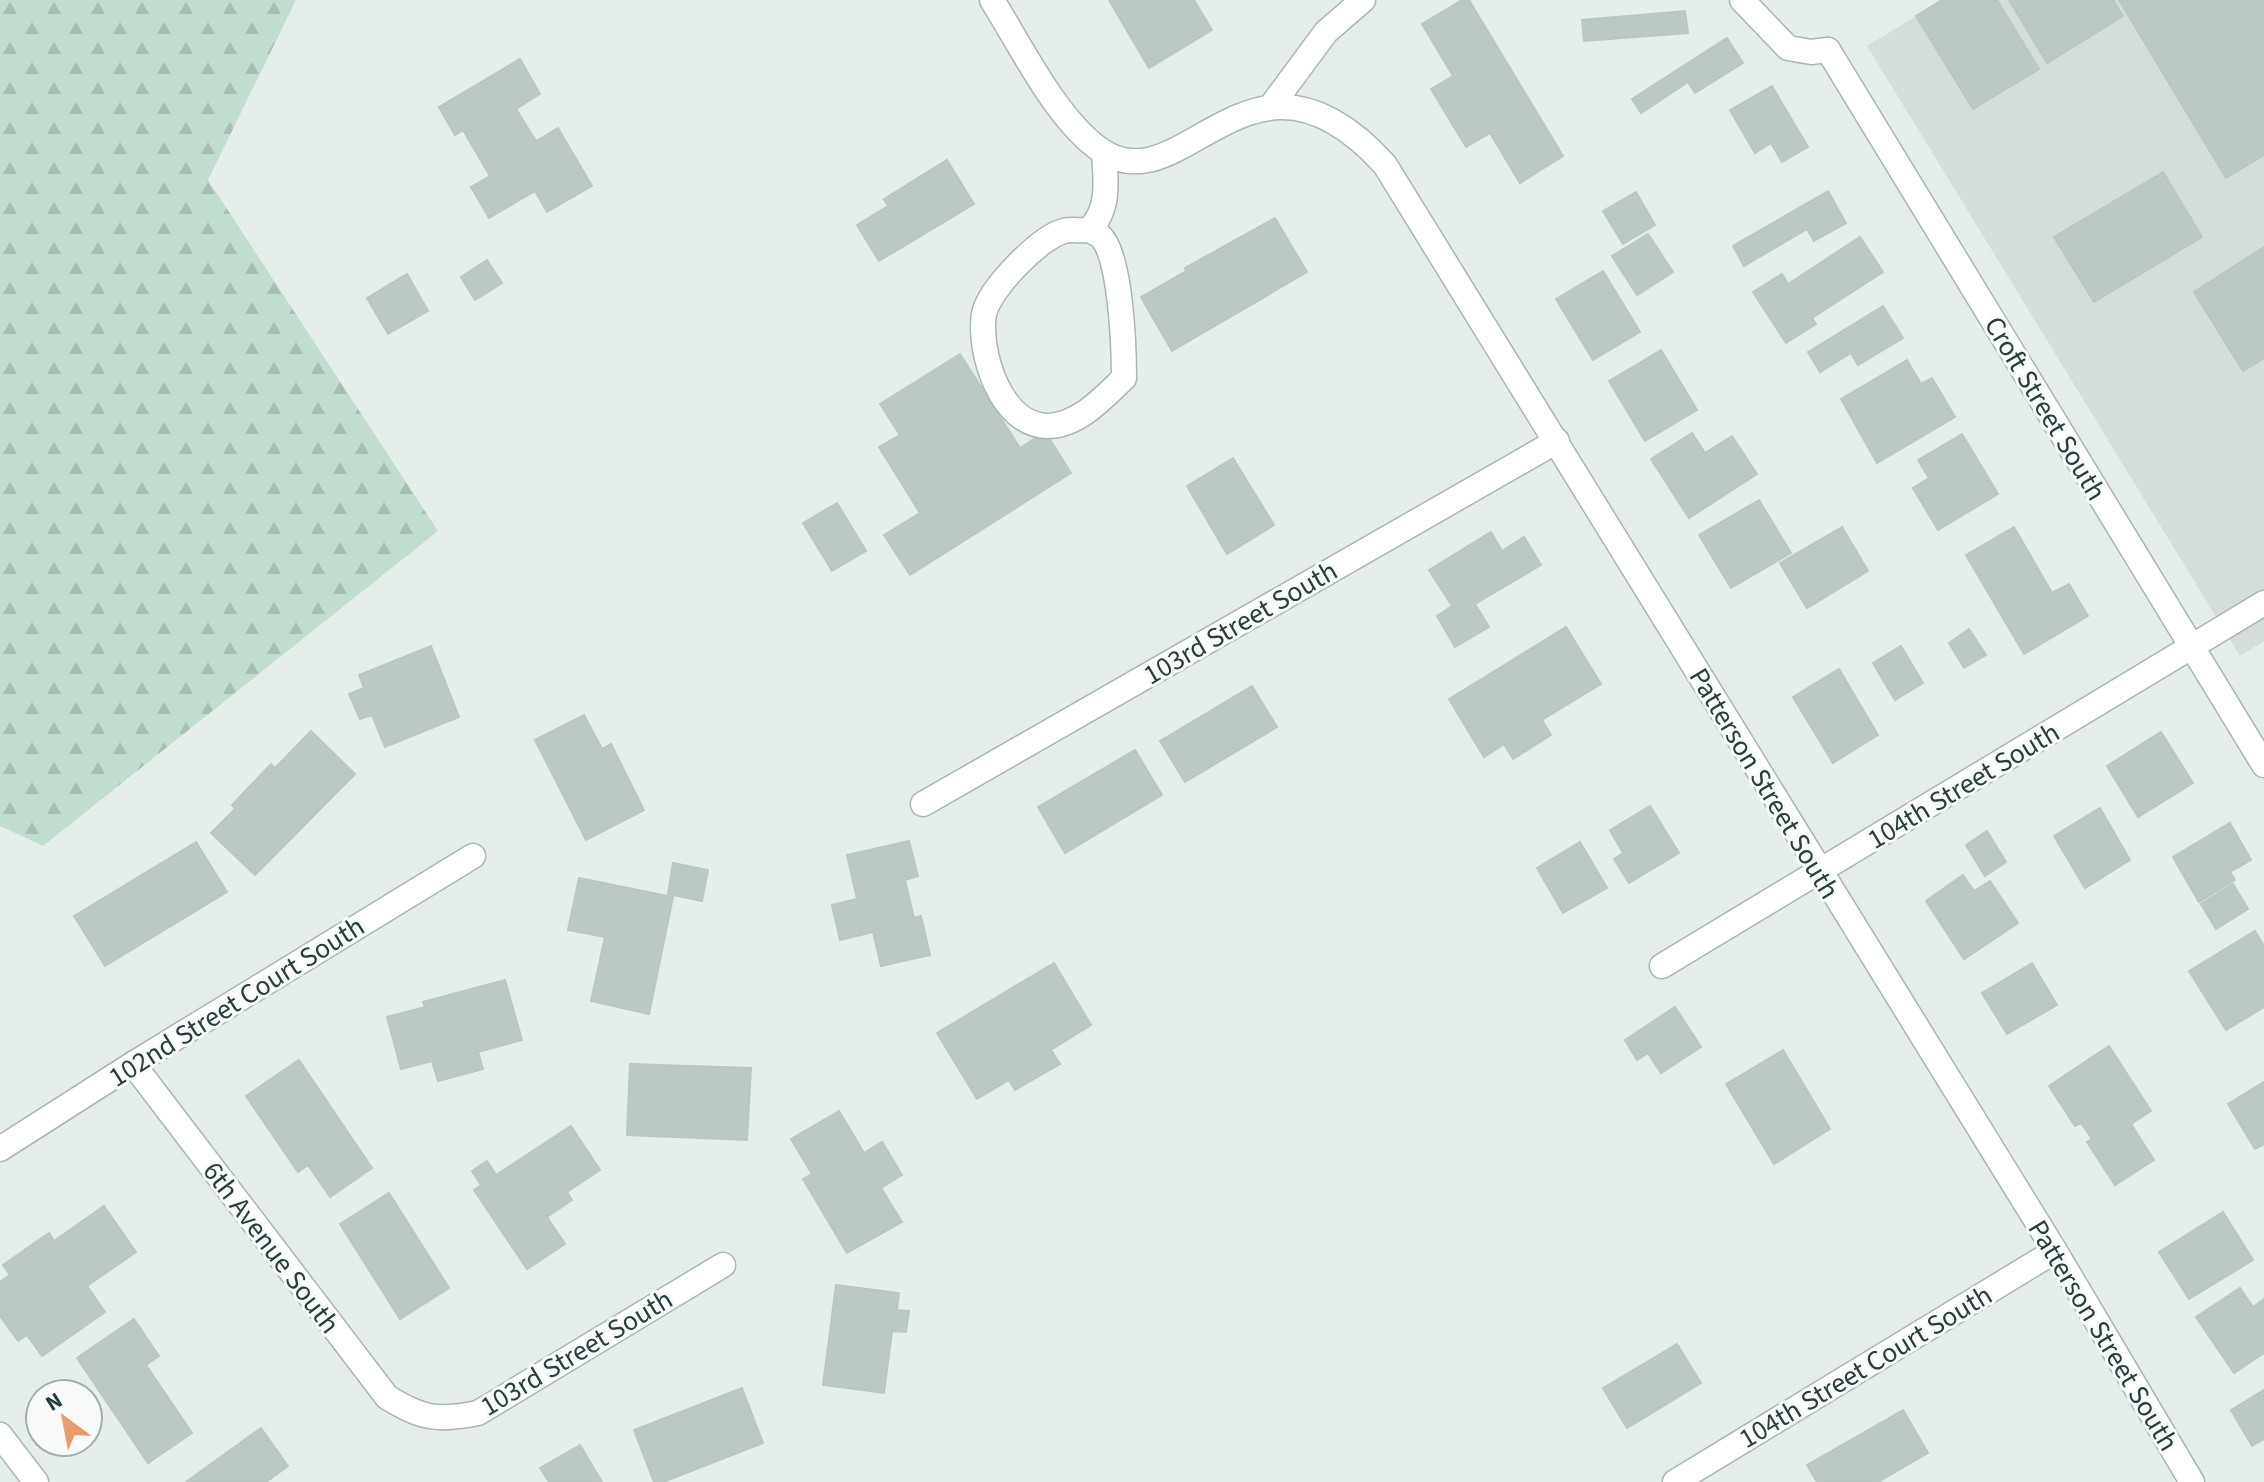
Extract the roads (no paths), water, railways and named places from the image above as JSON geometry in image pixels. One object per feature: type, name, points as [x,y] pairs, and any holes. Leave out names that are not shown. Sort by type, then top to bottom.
[{"type":"street","points":[[992,0],[1055,102],[1077,130],[1104,153],[1127,160],[1152,159],[1241,115],[1272,105],[1326,32],[1363,0]]},
{"type":"street","name":"Croft Street South","points":[[1742,0],[1788,48],[1811,52],[1828,50],[2264,765]]},
{"type":"street","name":"Patterson Street South","points":[[1272,105],[1311,109],[1343,126],[1385,165],[2055,1251],[2192,1482]]},
{"type":"street","points":[[1089,230],[1102,237],[1115,268],[1124,378],[1075,419],[1046,426],[1017,416],[997,387],[983,348],[985,311],[1008,274],[1034,250],[1062,231],[1089,230],[1099,220],[1107,189],[1104,153]]},
{"type":"street","name":"103rd Street South","points":[[923,804],[1557,441]]},
{"type":"street","name":"104th Street South","points":[[1662,966],[2264,603]]},
{"type":"street","name":"102nd Street Court South","points":[[0,1149],[473,856]]},
{"type":"street","name":"6th Avenue South","points":[[133,1064],[387,1397],[423,1417]]},
{"type":"street","name":"104th Street Court South","points":[[1675,1482],[2055,1251]]},
{"type":"street","name":"103rd Street South","points":[[423,1417],[449,1419],[478,1413],[723,1265]]},
{"type":"street","points":[[0,1435],[36,1482]]}]
